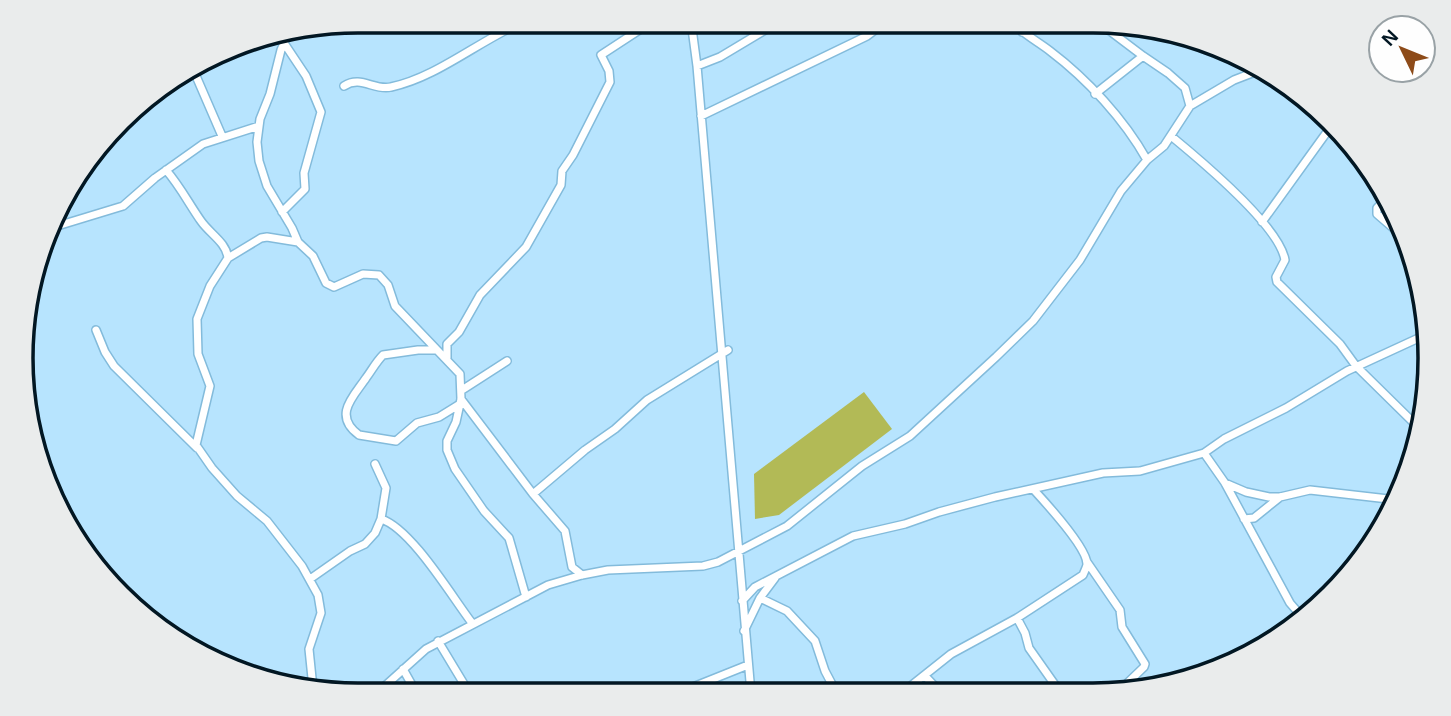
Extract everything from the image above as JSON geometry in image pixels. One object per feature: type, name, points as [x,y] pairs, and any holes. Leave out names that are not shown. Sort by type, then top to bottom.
[{"type":"street","points":[[344,86],[360,82],[383,88],[417,80],[500,33]]},
{"type":"street","points":[[447,358],[447,344],[463,326],[480,295],[526,247],[561,185],[562,171],[610,82],[609,71],[601,55],[635,33]]},
{"type":"street","points":[[692,33],[750,683]]},
{"type":"street","points":[[696,66],[720,57],[760,33]]},
{"type":"street","points":[[701,116],[871,33]]},
{"type":"street","points":[[1023,33],[1050,51],[1095,93],[1131,135],[1147,160]]},
{"type":"street","points":[[1114,34],[1185,88],[1190,106]]},
{"type":"street","points":[[284,43],[258,126],[257,142],[267,186],[298,242],[313,256],[321,275],[330,286],[337,286],[363,274],[379,275],[388,285],[395,306],[460,374],[461,402],[447,441],[447,450],[456,469],[479,503],[509,538],[526,597]]},
{"type":"street","points":[[282,212],[305,188],[304,173],[321,112],[306,76],[284,43]]},
{"type":"street","points":[[1095,93],[1143,56]]},
{"type":"street","points":[[387,683],[438,641],[548,585],[582,575],[651,567],[703,566],[718,562],[787,526],[862,466],[899,445],[1033,321],[1080,260],[1108,209],[1147,160],[1164,146],[1190,106],[1250,74]]},
{"type":"street","points":[[196,77],[222,136]]},
{"type":"street","points":[[62,224],[123,206],[166,170],[203,144],[258,126]]},
{"type":"street","points":[[1262,222],[1327,132]]},
{"type":"street","points":[[1171,135],[1206,164],[1262,222],[1285,256],[1276,277],[1277,282],[1412,421]]},
{"type":"street","points":[[166,170],[179,184],[201,221],[223,246],[228,258]]},
{"type":"street","points":[[1379,206],[1377,214],[1388,223]]},
{"type":"street","points":[[197,449],[210,384],[198,354],[195,329],[210,286],[235,252],[267,237],[298,242]]},
{"type":"street","points":[[96,330],[114,366],[140,389],[155,408],[197,449],[237,496],[267,521],[310,579],[318,595],[321,613],[309,649],[312,679]]},
{"type":"street","points":[[742,601],[755,587],[853,536],[905,524],[995,497],[1103,473],[1140,471],[1204,453],[1224,439],[1286,408],[1356,366],[1417,339]]},
{"type":"street","points":[[438,350],[418,349],[383,355],[350,397],[346,407],[350,424],[359,435],[396,441],[417,423],[439,417],[461,402]]},
{"type":"street","points":[[533,494],[647,400],[728,350]]},
{"type":"street","points":[[462,390],[507,361]]},
{"type":"street","points":[[461,402],[565,531],[572,567],[582,575]]},
{"type":"street","points":[[1204,453],[1225,483],[1297,611]]},
{"type":"street","points":[[310,579],[371,539],[381,519],[386,485],[375,464]]},
{"type":"street","points":[[1225,483],[1246,492],[1280,497],[1310,490],[1385,499]]},
{"type":"street","points":[[1034,490],[1063,523],[1120,610],[1122,627],[1144,664],[1131,680]]},
{"type":"street","points":[[1244,519],[1255,518],[1280,497]]},
{"type":"street","points":[[381,519],[398,527],[472,623]]},
{"type":"street","points":[[916,683],[951,654],[1017,618],[1077,580],[1083,575],[1087,562]]},
{"type":"street","points":[[744,632],[760,597],[776,577]]},
{"type":"street","points":[[760,597],[787,611],[814,641],[831,683]]},
{"type":"street","points":[[1017,618],[1029,648],[1054,683]]},
{"type":"street","points":[[438,641],[463,683]]},
{"type":"street","points":[[703,683],[748,665]]},
{"type":"street","points":[[402,669],[410,683]]},
{"type":"street","points":[[925,676],[932,683]]},
{"type":"green space","points":[[864,392],[892,429],[779,515],[755,519],[754,474]]}]
